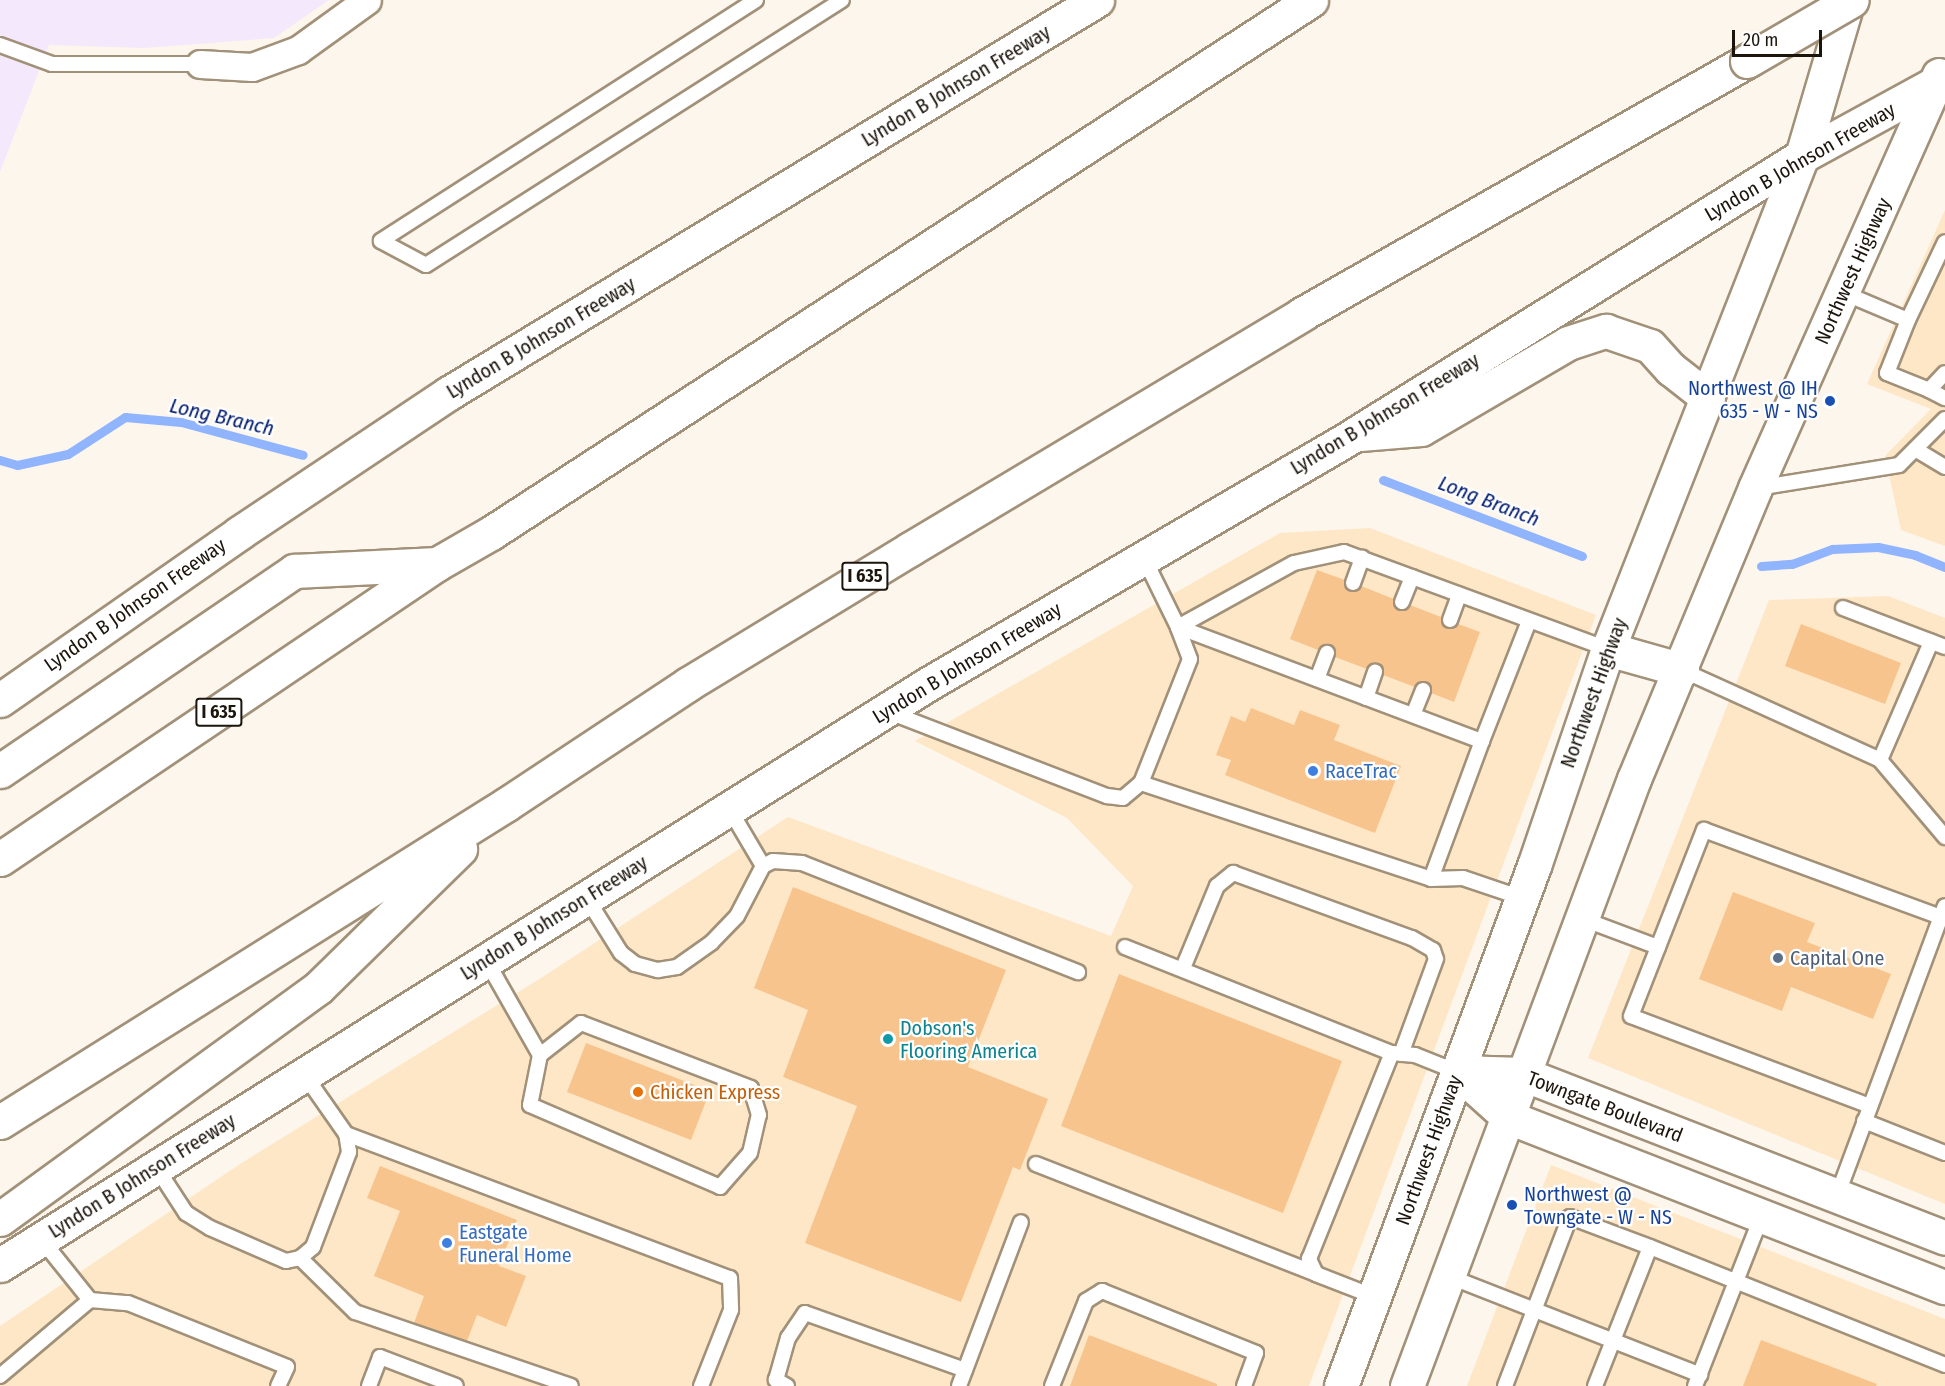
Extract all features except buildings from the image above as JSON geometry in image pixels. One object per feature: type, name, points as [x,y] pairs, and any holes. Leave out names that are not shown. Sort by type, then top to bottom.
[{"type":"main road","name":"Lyndon B Johnson Freeway","points":[[0,700],[239,533],[449,393],[1097,0]]},
{"type":"main road","name":"I 635","points":[[0,859],[437,564],[491,533],[1311,0]]},
{"type":"main road","name":"I 635","points":[[0,1122],[507,804],[688,684],[1292,320],[1850,0]]},
{"type":"main road","name":"Northwest Highway","points":[[1341,1386],[1522,898],[1608,649],[1803,156],[1850,0]]},
{"type":"main road","name":"Lyndon B Johnson Freeway","points":[[0,1264],[886,711],[1355,434],[1803,156],[1942,74]]},
{"type":"main road","name":"Northwest Highway","points":[[1407,1386],[1634,779],[1682,670],[1755,488],[1942,74]]},
{"type":"main road","points":[[1355,434],[1421,429],[1568,343],[1606,331],[1650,346],[1671,369],[1708,398]]},
{"type":"main road","points":[[0,771],[294,571],[437,564]]},
{"type":"main road","points":[[1608,649],[1682,670]]},
{"type":"main road","points":[[0,1219],[318,988],[507,804]]},
{"type":"main road","points":[[1458,1072],[1508,1116],[1945,1287]]},
{"type":"main road","name":"Towngate Boulevard","points":[[1458,1072],[1523,1074],[1945,1238]]},
{"type":"street","points":[[200,64],[252,68],[298,50],[367,0]]},
{"type":"lane","points":[[756,0],[381,242],[426,265],[842,0]]},
{"type":"lane","points":[[0,45],[52,64],[200,64]]},
{"type":"lane","points":[[1945,242],[1908,320],[1887,373],[1945,398]]},
{"type":"lane","points":[[1844,293],[1908,320]]},
{"type":"lane","points":[[1929,390],[1945,373]]},
{"type":"lane","points":[[1755,488],[1899,465],[1945,419]]},
{"type":"lane","points":[[1915,449],[1945,467]]},
{"type":"lane","points":[[1178,627],[1294,563],[1344,552],[1608,649]]},
{"type":"lane","points":[[886,711],[1107,796],[1123,798],[1141,783],[1190,659],[1178,627],[1144,558]]},
{"type":"lane","points":[[1353,583],[1362,558]]},
{"type":"lane","points":[[1402,602],[1412,577]]},
{"type":"lane","points":[[1450,620],[1459,594]]},
{"type":"lane","points":[[1843,608],[1945,647]]},
{"type":"lane","points":[[1431,879],[1529,621]]},
{"type":"lane","points":[[1178,627],[1482,741]]},
{"type":"lane","points":[[1880,760],[1931,642]]},
{"type":"lane","points":[[1317,679],[1327,653]]},
{"type":"lane","points":[[1682,670],[1880,760],[1945,837]]},
{"type":"lane","points":[[1366,698],[1375,672]]},
{"type":"lane","points":[[1413,715],[1423,690]]},
{"type":"lane","points":[[1141,783],[1431,879],[1463,878],[1522,898]]},
{"type":"lane","points":[[730,810],[763,866]]},
{"type":"lane","points":[[1837,1196],[1943,912],[1704,830],[1631,1016],[1870,1106]]},
{"type":"lane","points":[[586,897],[621,953],[635,964],[658,970],[677,967],[737,916],[763,866],[773,861],[802,863],[1078,972]]},
{"type":"lane","points":[[1183,968],[1217,886],[1233,873],[1412,938],[1433,950],[1436,959],[1309,1259],[1316,1274]]},
{"type":"lane","points":[[1583,919],[1658,946]]},
{"type":"lane","points":[[1125,947],[1397,1053],[1458,1072]]},
{"type":"lane","points":[[486,960],[540,1055],[530,1106],[720,1187],[750,1152],[759,1115],[751,1088],[580,1023],[540,1055]]},
{"type":"lane","points":[[156,1167],[186,1213],[210,1228],[286,1261],[300,1258],[313,1246],[349,1152],[346,1134],[304,1074]]},
{"type":"lane","points":[[1864,1121],[1945,1153]]},
{"type":"lane","points":[[346,1134],[730,1278],[731,1310],[701,1386]]},
{"type":"lane","points":[[1036,1164],[1375,1297]]},
{"type":"lane","points":[[1448,1276],[1613,1340],[1697,1380],[1762,1215]]},
{"type":"lane","points":[[1505,1386],[1570,1217],[1945,1365]]},
{"type":"lane","points":[[959,1386],[1021,1222]]},
{"type":"lane","points":[[41,1239],[90,1300]]},
{"type":"lane","points":[[1595,1386],[1650,1247]]},
{"type":"lane","points":[[300,1258],[355,1312],[571,1386]]},
{"type":"lane","points":[[1052,1386],[1086,1301],[1102,1291],[1256,1353],[1244,1386]]},
{"type":"lane","points":[[0,1376],[90,1300],[128,1303],[287,1367],[278,1386]]},
{"type":"lane","points":[[788,1386],[776,1380],[788,1338],[805,1313],[965,1370]]},
{"type":"lane","points":[[369,1386],[380,1357],[456,1386]]},
{"type":"shaded area","points":[[0,0],[329,0],[274,38],[145,48],[49,45],[0,172]]},
{"type":"shaded area","points":[[1945,210],[1945,546],[1901,530],[1885,456],[1931,409],[1867,384]]},
{"type":"shaded area","points":[[1370,528],[1596,615],[1309,1386],[0,1386],[0,1326],[240,1164],[541,978],[788,817],[1111,936],[1133,886],[1067,818],[915,741],[1280,533]]},
{"type":"shaded area","points":[[1888,596],[1945,618],[1945,1204],[1588,1058],[1769,600]]},
{"type":"shaded area","points":[[1551,1165],[1945,1319],[1945,1386],[1467,1386]]},
{"type":"waterway","name":"Long Branch","points":[[0,460],[17,465],[68,454],[125,417],[181,422],[303,455]]},
{"type":"waterway","name":"Long Branch","points":[[1383,480],[1582,556]]},
{"type":"waterway","name":"Long Branch","points":[[1761,566],[1792,564],[1832,549],[1878,547],[1915,555],[1945,567]]},
{"type":"place","name":"Northwest @ IH 635 - W - NS","points":[[1830,401]]},
{"type":"place","name":"RaceTrac","points":[[1313,771]]},
{"type":"place","name":"Capital One","points":[[1778,958]]},
{"type":"place","name":"Dobson's Flooring America","points":[[888,1039]]},
{"type":"place","name":"Chicken Express","points":[[638,1092]]},
{"type":"place","name":"Northwest @ Towngate - W - NS","points":[[1512,1205]]},
{"type":"place","name":"Eastgate Funeral Home","points":[[447,1243]]}]
